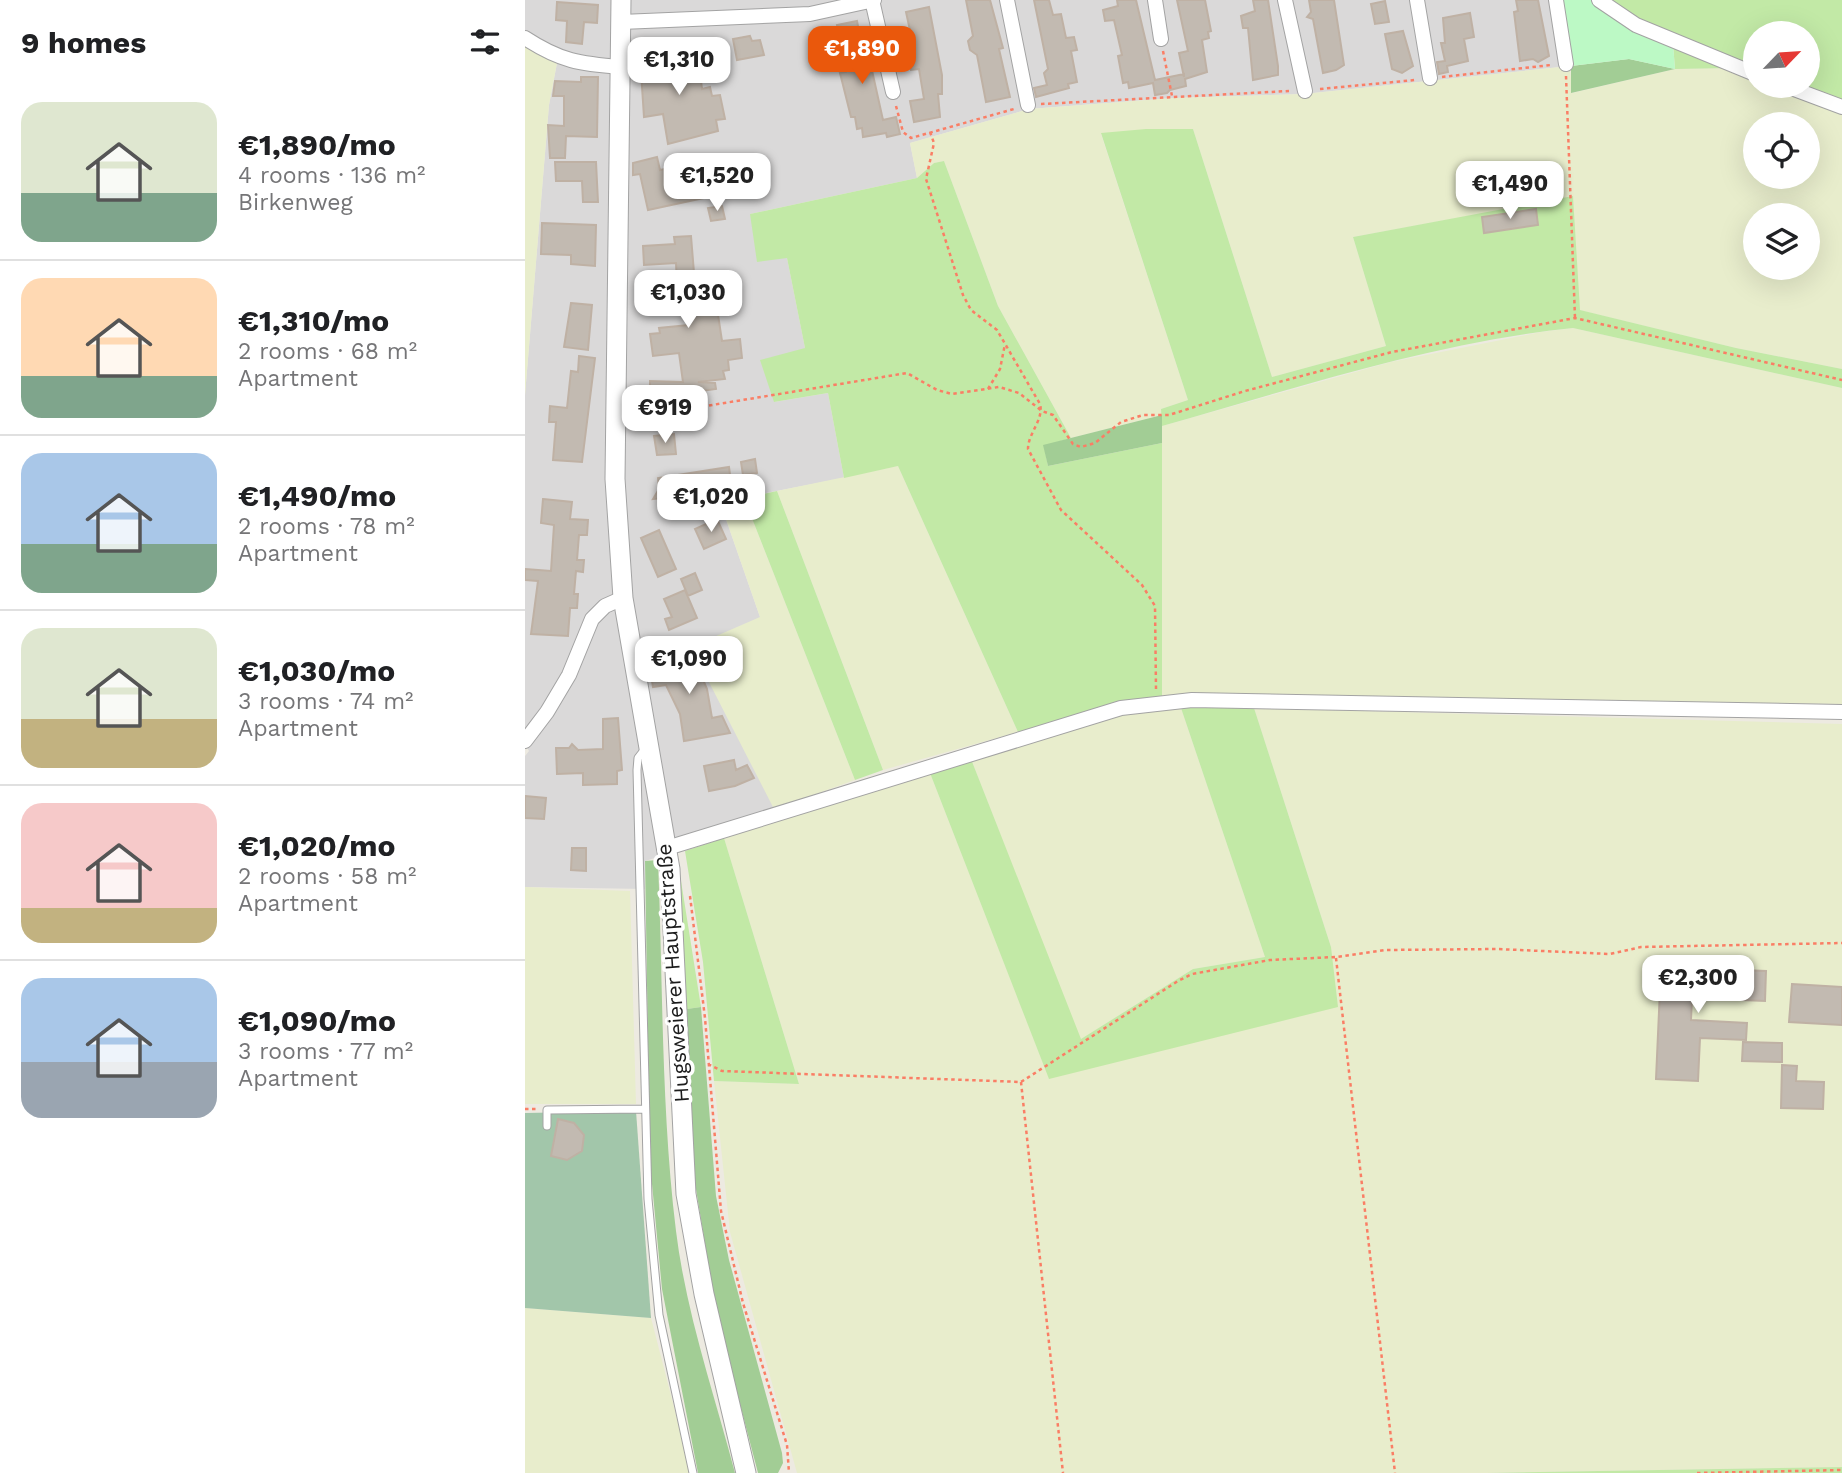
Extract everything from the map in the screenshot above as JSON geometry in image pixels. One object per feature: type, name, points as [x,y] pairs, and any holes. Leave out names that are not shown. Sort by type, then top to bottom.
[{"type":"street","name":"Hugsweierer Hauptstraße","points":[[621,0],[615,479],[623,598],[646,747],[667,848],[686,1194],[704,1294],[746,1472]]},
{"type":"street","points":[[621,22],[810,14],[873,0],[893,92]]},
{"type":"street","points":[[1007,0],[1028,104]]},
{"type":"street","points":[[1155,0],[1161,39]]},
{"type":"street","points":[[1285,0],[1305,91]]},
{"type":"street","points":[[1417,0],[1430,78]]},
{"type":"street","points":[[1556,0],[1566,64]]},
{"type":"street","points":[[1599,0],[1636,26],[1743,69]]},
{"type":"street","points":[[525,38],[552,55],[576,63],[621,67]]},
{"type":"street","points":[[1818,98],[1842,107]]},
{"type":"street","points":[[525,741],[547,712],[569,674],[591,619],[605,606],[623,598]]},
{"type":"street","points":[[667,848],[1121,708],[1156,703],[1192,700],[1842,712]]},
{"type":"lane","points":[[646,747],[638,758],[637,770],[644,1109],[659,1314],[693,1473]]},
{"type":"lane","points":[[547,1126],[547,1110],[644,1109]]},
{"type":"path","points":[[1161,39],[1172,96]]},
{"type":"path","points":[[893,92],[903,132],[911,138],[1028,104],[1305,91],[1566,64],[1575,318]]},
{"type":"path","points":[[930,132],[935,143],[926,179],[963,295],[971,310],[997,330],[1033,388],[1042,411],[1028,449],[1061,510],[1142,585],[1152,598],[1155,606],[1156,703]]},
{"type":"path","points":[[616,421],[829,388],[894,373],[908,373],[937,390],[952,394],[999,387],[1019,393],[1042,411],[1053,415],[1073,444],[1081,447],[1095,443],[1121,422],[1143,415],[1169,415],[1245,391],[1392,352],[1575,318],[1842,380]]},
{"type":"path","points":[[988,389],[1000,369],[1006,344]]},
{"type":"path","points":[[689,894],[721,1211],[743,1303],[787,1445],[789,1473]]},
{"type":"path","points":[[708,1064],[722,1071],[1021,1082],[1152,996],[1192,974],[1270,960],[1336,957],[1387,950],[1497,949],[1610,954],[1641,947],[1842,943]]},
{"type":"path","points":[[1336,957],[1395,1473]]},
{"type":"path","points":[[1021,1082],[1063,1473]]},
{"type":"path","points":[[1697,1473],[1842,1470]]},
{"type":"shaded area","points":[[525,0],[1561,0],[1570,66],[1304,94],[1173,98],[1029,109],[910,143],[917,178],[750,214],[787,258],[805,348],[774,402],[828,393],[844,478],[720,502],[760,617],[779,819],[645,861],[645,889],[525,887],[525,756],[529,751],[525,744],[525,395],[549,105],[557,63],[525,44]]},
{"type":"green space","points":[[1561,0],[1592,0],[1673,44],[1675,69],[1629,59],[1571,66]]},
{"type":"green space","points":[[1605,0],[1842,0],[1842,105],[1820,96],[1820,21],[1743,21],[1743,64],[1634,21]]},
{"type":"green space","points":[[525,44],[557,63],[549,105],[525,395]]},
{"type":"green space","points":[[1673,44],[1734,68],[1675,69]]},
{"type":"green space","points":[[1629,59],[1675,69],[1571,93],[1571,66]]},
{"type":"green space","points":[[1570,66],[1572,93],[1675,69],[1734,68],[1743,72],[1743,98],[1807,98],[1842,112],[1842,369],[1736,348],[1579,310],[1573,197],[1353,237],[1386,346],[1272,377],[1193,129],[1101,134],[1188,400],[1161,409],[1162,415],[1071,438],[998,306],[944,161],[934,163],[917,178],[910,143],[1029,109],[1173,98],[1304,94]]},
{"type":"green space","points":[[1193,129],[1272,377],[1386,346],[1353,237],[1573,196],[1580,310],[1736,348],[1842,369],[1842,388],[1573,328],[1417,355],[1162,426],[1161,409],[1188,400],[1101,133]]},
{"type":"green space","points":[[944,161],[998,306],[1071,438],[1044,446],[1048,466],[1162,443],[1162,697],[1120,702],[1018,732],[898,466],[844,478],[828,393],[774,402],[760,360],[805,348],[787,258],[757,262],[750,214],[917,178],[934,163]]},
{"type":"green space","points":[[1573,328],[1842,388],[1842,704],[1162,697],[1162,426],[1391,362]]},
{"type":"green space","points":[[1162,415],[1162,443],[1048,466],[1043,445]]},
{"type":"green space","points":[[898,466],[1018,732],[883,770],[777,491]]},
{"type":"green space","points":[[777,491],[883,770],[855,780],[744,498]]},
{"type":"green space","points":[[744,498],[855,780],[774,809],[691,647],[760,617],[720,502]]},
{"type":"green space","points":[[1181,708],[1265,957],[1193,969],[1080,1040],[971,759],[1124,714]]},
{"type":"green space","points":[[1181,708],[1254,708],[1331,947],[1338,1007],[1049,1079],[930,773],[971,759],[1081,1039],[1193,969],[1265,957]]},
{"type":"green space","points":[[1254,708],[1842,724],[1842,1467],[1487,1473],[797,1473],[730,1232],[714,1081],[799,1084],[724,838],[930,773],[1049,1078],[1331,947]]},
{"type":"green space","points":[[724,838],[799,1084],[714,1081],[703,962],[685,851]]},
{"type":"green space","points":[[658,860],[665,1092],[676,1231],[686,1292],[735,1473],[698,1473],[662,1289],[650,1163],[645,861]]},
{"type":"green space","points":[[678,862],[701,1007],[687,1009]]},
{"type":"green space","points":[[525,887],[630,891],[636,1104],[525,1104]]},
{"type":"green space","points":[[701,1007],[716,1196],[729,1260],[782,1453],[783,1463],[778,1473],[758,1473],[717,1316],[693,1171],[687,1009]]},
{"type":"green space","points":[[636,1111],[651,1318],[525,1308],[525,1113]]},
{"type":"green space","points":[[525,1308],[651,1318],[691,1473],[525,1473]]},
{"type":"green space","points":[[1842,1467],[1842,1473],[1487,1473]]},
{"type":"building","points":[[966,0],[990,0],[1003,48],[999,49],[1010,97],[986,102],[977,55],[970,50],[968,41],[973,36]]},
{"type":"building","points":[[1034,0],[1049,0],[1053,15],[1061,14],[1066,38],[1074,37],[1077,50],[1071,51],[1077,82],[1068,84],[1069,88],[1036,97],[1034,88],[1047,85],[1044,73],[1048,69]]},
{"type":"building","points":[[1117,0],[1136,0],[1155,80],[1183,74],[1179,53],[1188,51],[1177,0],[1205,0],[1211,31],[1208,32],[1209,38],[1202,40],[1207,72],[1185,79],[1186,86],[1167,93],[1155,95],[1153,83],[1129,88],[1128,82],[1123,83],[1118,56],[1122,55],[1114,20],[1105,21],[1103,10],[1118,6]]},
{"type":"building","points":[[1253,0],[1268,0],[1278,75],[1253,80],[1248,28],[1243,28],[1241,16],[1255,11]]},
{"type":"building","points":[[1309,0],[1334,0],[1344,65],[1336,70],[1323,73],[1313,19],[1307,17],[1311,12]]},
{"type":"building","points":[[1516,0],[1538,0],[1549,56],[1538,62],[1533,59],[1520,61],[1514,12],[1518,11]]},
{"type":"building","points":[[1385,1],[1389,22],[1375,24],[1371,4]]},
{"type":"building","points":[[557,2],[598,5],[597,23],[584,22],[582,44],[566,42],[567,21],[556,20]]},
{"type":"building","points":[[929,7],[942,75],[942,94],[938,94],[940,117],[914,122],[910,101],[924,99],[919,69],[911,70],[905,36],[911,35],[906,12]]},
{"type":"building","points":[[1470,13],[1474,37],[1464,39],[1468,61],[1447,66],[1448,72],[1439,74],[1437,62],[1445,61],[1441,43],[1445,43],[1443,18]]},
{"type":"building","points":[[857,21],[864,58],[869,57],[883,120],[896,117],[900,134],[887,137],[886,133],[863,137],[862,128],[857,129],[855,117],[851,117],[840,73],[846,72],[837,25]]},
{"type":"building","points":[[1403,31],[1413,66],[1402,73],[1392,69],[1385,34]]},
{"type":"building","points":[[750,36],[752,41],[760,40],[764,55],[737,60],[733,39]]},
{"type":"building","points":[[659,53],[659,57],[692,53],[693,64],[699,63],[702,89],[710,87],[712,96],[720,95],[725,119],[716,120],[718,131],[668,144],[663,114],[644,117],[640,56]]},
{"type":"building","points":[[581,77],[598,77],[597,137],[566,136],[565,158],[550,158],[548,125],[564,126],[564,96],[553,96],[555,81],[581,82]]},
{"type":"building","points":[[657,157],[660,170],[696,163],[704,198],[648,210],[640,174],[633,175],[633,163]]},
{"type":"building","points":[[555,162],[596,162],[598,202],[583,202],[582,181],[556,181]]},
{"type":"building","points":[[722,206],[725,219],[711,221],[708,208]]},
{"type":"building","points":[[1536,209],[1538,225],[1484,233],[1482,217]]},
{"type":"building","points":[[542,223],[596,225],[595,266],[571,264],[571,255],[541,254]]},
{"type":"building","points":[[691,236],[695,285],[713,282],[722,341],[740,339],[742,358],[728,360],[729,370],[723,371],[725,379],[698,382],[715,383],[716,389],[694,392],[693,406],[673,409],[672,404],[650,406],[650,381],[683,382],[679,353],[653,356],[650,334],[660,333],[659,328],[689,325],[685,299],[650,305],[648,290],[677,285],[676,263],[644,265],[643,246],[675,244],[674,237]]},
{"type":"building","points":[[571,303],[592,305],[588,350],[564,347]]},
{"type":"building","points":[[579,356],[595,358],[582,462],[553,460],[556,422],[549,422],[550,406],[567,408],[571,371],[578,372]]},
{"type":"building","points":[[674,434],[676,454],[657,455],[654,436]]},
{"type":"building","points":[[755,459],[757,473],[743,475],[741,462]]},
{"type":"building","points":[[729,467],[732,490],[653,499],[659,489],[658,478]]},
{"type":"building","points":[[543,499],[572,502],[570,519],[588,520],[587,535],[579,535],[577,560],[584,560],[583,572],[576,571],[574,594],[578,594],[577,608],[570,608],[568,636],[531,634],[538,581],[525,580],[525,569],[551,571],[554,525],[541,523]]},
{"type":"building","points":[[717,519],[726,539],[704,549],[695,529]]},
{"type":"building","points":[[659,530],[676,569],[658,577],[641,538]]},
{"type":"building","points":[[695,573],[702,590],[688,596],[681,579]]},
{"type":"building","points":[[685,590],[697,618],[669,630],[665,619],[672,617],[664,599]]},
{"type":"building","points":[[679,641],[698,679],[702,677],[712,718],[722,716],[730,733],[684,741],[680,714],[666,685],[653,687],[651,675],[669,671],[659,651]]},
{"type":"building","points":[[618,718],[622,770],[617,771],[617,784],[583,785],[583,773],[557,774],[556,748],[569,748],[572,744],[578,750],[603,749],[603,719]]},
{"type":"building","points":[[734,760],[736,770],[747,765],[754,778],[735,786],[709,791],[704,766]]},
{"type":"building","points":[[525,796],[546,798],[544,819],[525,818]]},
{"type":"building","points":[[572,848],[586,848],[586,871],[571,870]]},
{"type":"building","points":[[1661,967],[1766,971],[1765,1001],[1692,998],[1691,1020],[1747,1023],[1746,1040],[1700,1038],[1698,1081],[1656,1079]]},
{"type":"building","points":[[1792,984],[1842,987],[1842,1025],[1789,1022]]},
{"type":"building","points":[[1743,1042],[1782,1043],[1782,1062],[1742,1061]]},
{"type":"building","points":[[1782,1065],[1797,1066],[1796,1081],[1824,1082],[1823,1109],[1781,1108]]},
{"type":"building","points":[[558,1119],[574,1123],[584,1135],[582,1151],[567,1160],[551,1156]]}]
